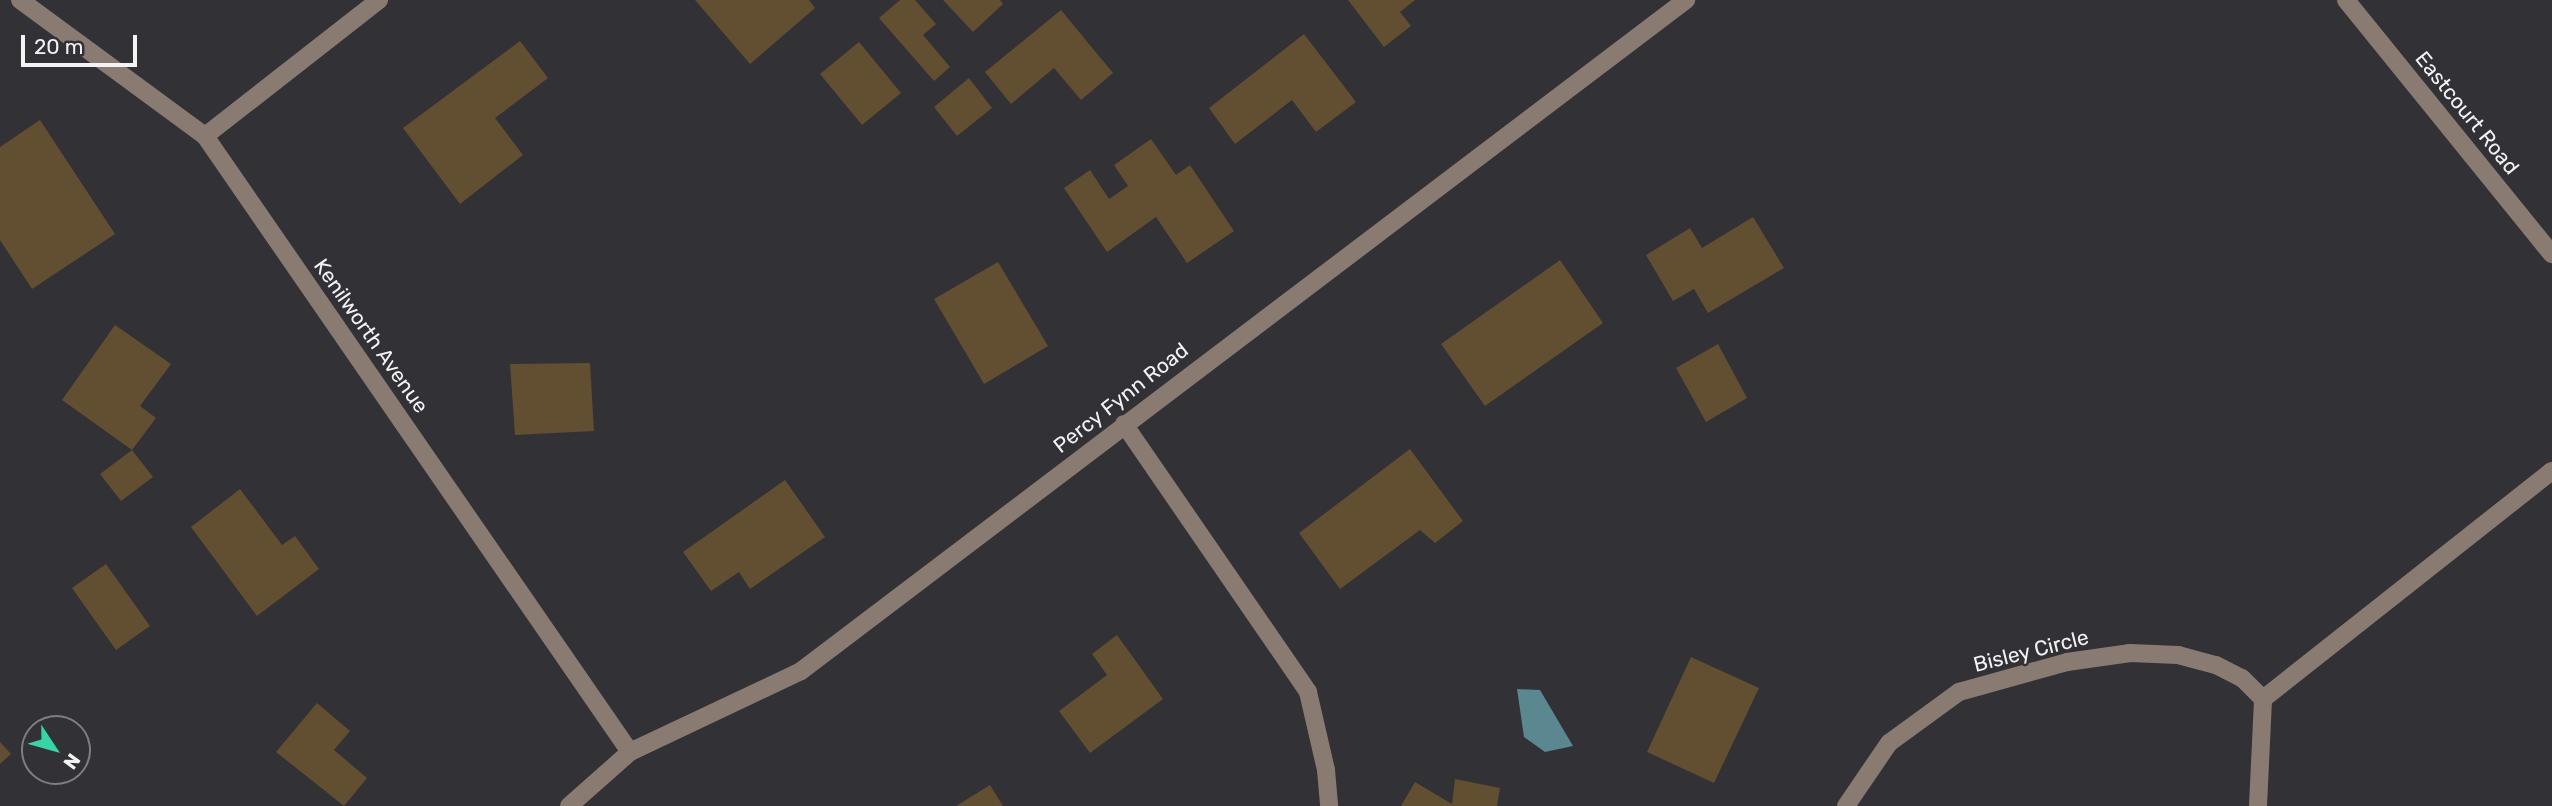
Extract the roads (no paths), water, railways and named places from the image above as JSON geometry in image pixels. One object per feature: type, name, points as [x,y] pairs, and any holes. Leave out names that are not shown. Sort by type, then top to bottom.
[{"type":"street","name":"Kenilworth Avenue","points":[[19,0],[205,136],[630,752]]},
{"type":"street","points":[[205,136],[379,0]]},
{"type":"street","name":"Percy Fynn Road","points":[[569,806],[630,752],[801,670],[1686,0]]},
{"type":"street","name":"Eastcourt Road","points":[[2346,0],[2552,254]]},
{"type":"street","points":[[1124,424],[1308,692],[1326,770],[1329,806]]},
{"type":"street","points":[[2258,806],[2263,699],[2552,471]]},
{"type":"street","name":"Bisley Circle","points":[[1846,806],[1889,743],[1959,692],[2067,662],[2130,653],[2178,655],[2216,665],[2242,678],[2263,699]]},
{"type":"water","points":[[1517,689],[1540,690],[1573,746],[1545,752],[1524,737]]}]
